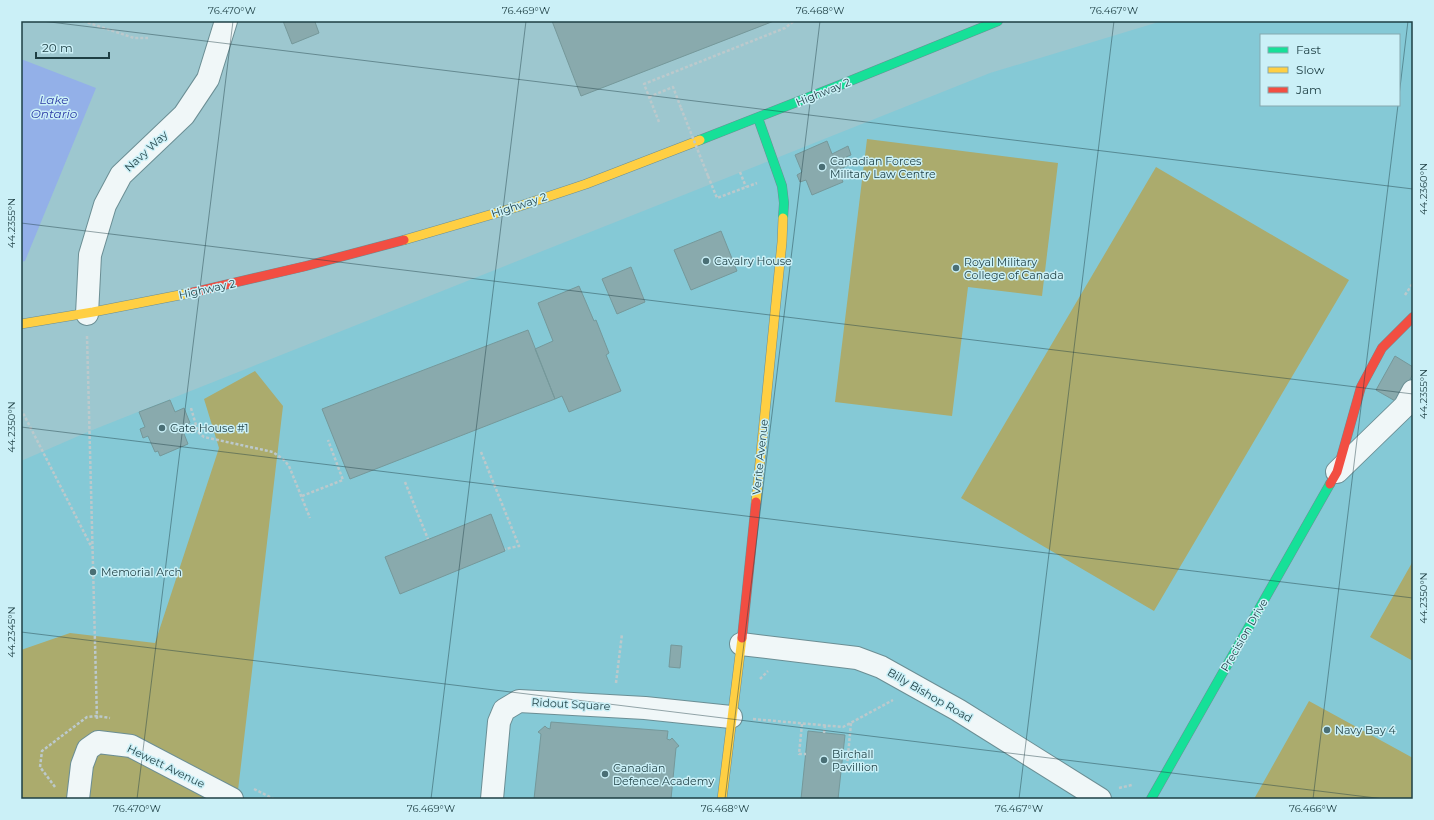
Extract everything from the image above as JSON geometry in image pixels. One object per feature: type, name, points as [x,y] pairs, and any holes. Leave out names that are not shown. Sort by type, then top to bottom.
[{"type":"street","name":"Navy Way","points":[[87,314],[90,256],[105,205],[121,175],[184,115],[208,79],[226,21]]},
{"type":"street","name":"Highway 2","points":[[21,324],[87,314],[282,273],[445,228],[586,184],[758,118],[998,21]]},
{"type":"street","name":"Verite Avenue","points":[[722,799],[741,644],[782,242],[784,203],[782,186],[758,118]]},
{"type":"street","name":"Precision Drive","points":[[1151,799],[1337,472],[1362,387],[1382,348],[1413,317]]},
{"type":"street","name":"Precision Drive","points":[[1337,472],[1404,406],[1413,391]]},
{"type":"street","name":"Billy Bishop Road","points":[[741,644],[857,658],[881,667],[958,710],[1100,799]]},
{"type":"street","name":"Ridout Square","points":[[492,799],[499,722],[504,710],[519,701],[613,706],[731,717]]},
{"type":"street","points":[[68,796],[88,749],[98,742]]},
{"type":"street","name":"Hewett Avenue","points":[[98,742],[130,746],[232,799]]},
{"type":"path","points":[[83,21],[134,38],[148,38]]},
{"type":"path","points":[[659,122],[644,84],[785,28],[794,21]]},
{"type":"path","points":[[649,97],[673,87],[717,198],[763,181]]},
{"type":"path","points":[[740,172],[746,187]]},
{"type":"path","points":[[87,314],[98,742]]},
{"type":"path","points":[[191,408],[198,432],[204,437],[273,452],[284,460],[289,466],[310,518]]},
{"type":"path","points":[[21,409],[93,550]]},
{"type":"path","points":[[302,496],[344,480],[328,440]]},
{"type":"path","points":[[481,452],[519,546],[505,549]]},
{"type":"path","points":[[405,482],[428,539]]},
{"type":"path","points":[[613,706],[622,634]]},
{"type":"path","points":[[757,682],[770,669]]},
{"type":"path","points":[[731,717],[843,727],[917,687]]},
{"type":"path","points":[[752,726],[754,712]]},
{"type":"path","points":[[68,796],[40,767],[42,751],[87,717],[97,716]]},
{"type":"path","points":[[842,766],[847,766],[851,723]]},
{"type":"path","points":[[802,724],[799,754],[806,754]]},
{"type":"path","points":[[824,733],[825,725]]},
{"type":"shaded area","name":"Royal Military College of Canada","points":[[1162,21],[1413,21],[1413,799],[21,799],[21,461],[90,431],[990,73]]},
{"type":"shaded area","points":[[867,139],[1058,163],[1042,296],[968,287],[952,416],[835,402]]},
{"type":"shaded area","points":[[1156,167],[1349,280],[1154,611],[961,498]]},
{"type":"shaded area","points":[[255,371],[283,406],[237,799],[21,799],[21,650],[70,633],[155,643],[219,448],[204,399]]},
{"type":"shaded area","points":[[1413,561],[1413,661],[1370,637]]},
{"type":"shaded area","name":"Navy Bay 4","points":[[1309,701],[1413,758],[1413,799],[1254,799]]},
{"type":"water","name":"Lake Ontario","points":[[21,59],[96,88],[25,261],[21,262]]},
{"type":"building","points":[[283,21],[318,21],[315,22],[319,33],[292,44]]},
{"type":"building","points":[[552,21],[774,21],[581,96]]},
{"type":"building","name":"Canadian Forces Military Law Centre","points":[[827,141],[832,154],[848,146],[851,155],[846,157],[849,165],[838,170],[843,182],[812,195],[806,180],[800,182],[797,175],[802,172],[795,155]]},
{"type":"building","name":"Cavalry House","points":[[721,231],[737,271],[691,290],[674,250]]},
{"type":"building","points":[[631,267],[645,302],[617,314],[602,279]]},
{"type":"building","points":[[579,286],[594,321],[596,320],[609,353],[606,355],[621,391],[569,412],[562,396],[555,399],[535,349],[553,341],[538,303]]},
{"type":"building","points":[[528,330],[555,399],[350,479],[322,409]]},
{"type":"building","points":[[1395,356],[1413,367],[1413,374],[1397,402],[1376,390]]},
{"type":"building","name":"Gate House #1","points":[[170,400],[175,412],[184,408],[190,423],[181,426],[188,444],[160,456],[158,451],[155,452],[148,436],[143,438],[140,429],[145,427],[139,412]]},
{"type":"building","points":[[491,514],[505,551],[400,594],[385,557]]},
{"type":"building","points":[[671,645],[682,646],[680,668],[669,667]]},
{"type":"building","name":"Canadian Defence Academy","points":[[551,722],[668,731],[667,739],[670,740],[672,738],[679,746],[676,748],[671,799],[534,799],[541,734],[538,732],[545,726],[550,729]]},
{"type":"building","name":"Birchall Pavillion","points":[[808,731],[845,735],[838,799],[801,799]]},
{"type":"traffic: fast","points":[[700,140],[998,21]]},
{"type":"traffic: fast","points":[[758,118],[782,186],[784,203],[783,218]]},
{"type":"traffic: fast","points":[[1151,799],[1330,484]]},
{"type":"traffic: slow","points":[[404,240],[517,207],[586,184],[700,140]]},
{"type":"traffic: slow","points":[[756,502],[782,242],[783,218]]},
{"type":"traffic: slow","points":[[21,324],[190,293]]},
{"type":"traffic: slow","points":[[722,799],[742,638]]},
{"type":"traffic: jam","points":[[190,293],[306,266],[404,240]]},
{"type":"traffic: jam","points":[[1330,484],[1337,472],[1361,387],[1382,348],[1413,317]]},
{"type":"traffic: jam","points":[[742,638],[756,502]]},
{"type":"place","name":"Canadian Forces Military Law Centre","points":[[822,167]]},
{"type":"place","name":"Cavalry House","points":[[706,261]]},
{"type":"place","name":"Royal Military College of Canada","points":[[956,268]]},
{"type":"place","name":"Gate House #1","points":[[162,428]]},
{"type":"place","name":"Memorial Arch","points":[[93,572]]},
{"type":"place","name":"Navy Bay 4","points":[[1327,730]]},
{"type":"place","name":"Birchall Pavillion","points":[[824,760]]},
{"type":"place","name":"Canadian Defence Academy","points":[[605,774]]}]
